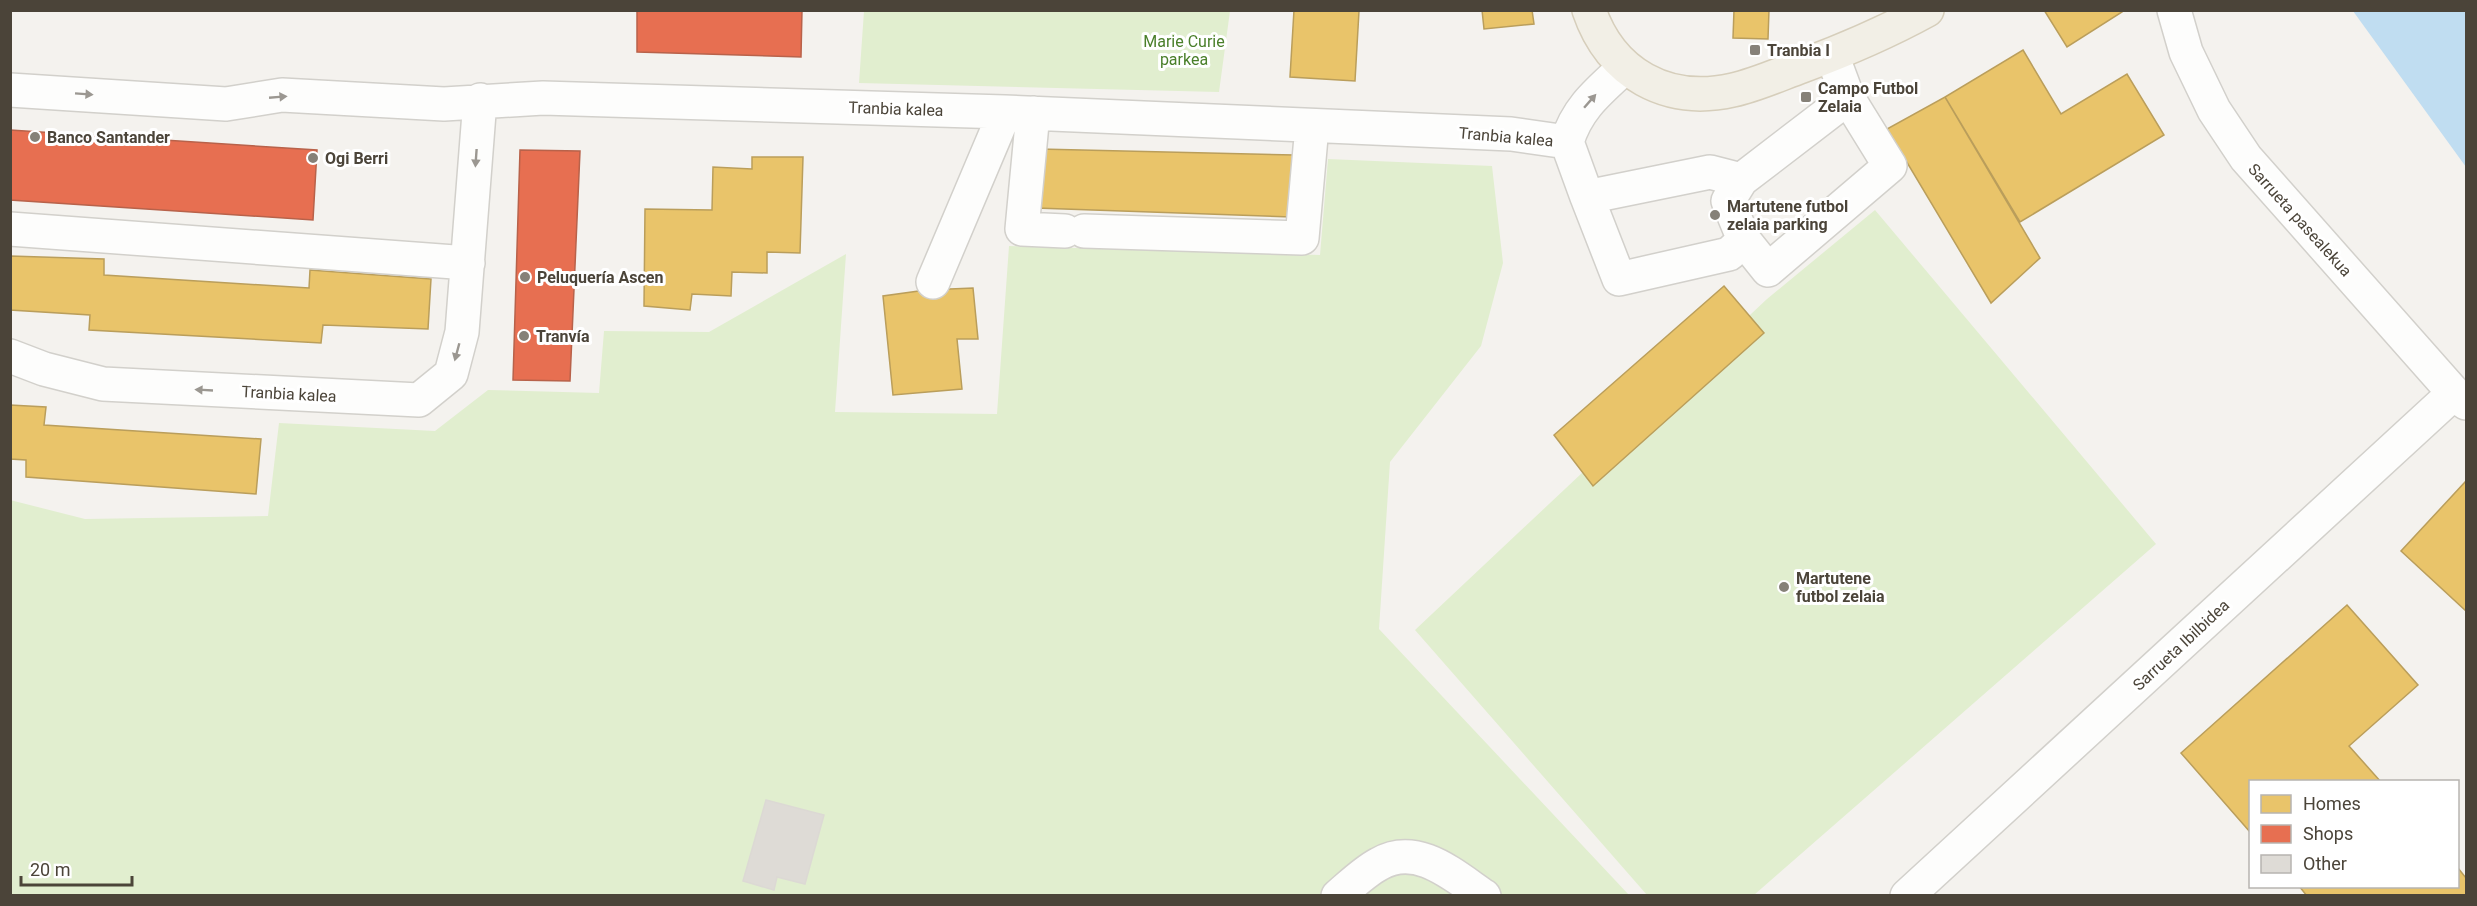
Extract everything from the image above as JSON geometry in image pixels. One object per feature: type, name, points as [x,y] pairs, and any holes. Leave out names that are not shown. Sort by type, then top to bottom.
[{"type":"main road","points":[[1589,10],[1597,32],[1625,67],[1648,83],[1668,90],[1700,94],[1733,90],[1832,55],[1927,10]]},
{"type":"street","name":"Sarrueta pasealekua","points":[[2174,10],[2186,52],[2205,90],[2246,158],[2460,398]]},
{"type":"street","points":[[1832,55],[1848,98],[1890,166],[1768,270],[1744,240],[1728,201],[1741,180],[1848,98]]},
{"type":"street","name":"Tranbia kalea","points":[[10,90],[226,104],[282,96],[444,104],[480,100],[543,98],[853,107],[1511,134],[1567,142],[1573,121],[1593,97],[1625,67]]},
{"type":"street","name":"Tranbia kalea","points":[[10,356],[44,369],[103,384],[419,399],[451,374],[462,332],[480,100]]},
{"type":"street","points":[[1019,113],[1022,229],[1302,238],[1312,126]]},
{"type":"street","points":[[933,282],[1019,113]]},
{"type":"street","points":[[1567,142],[1618,279],[1729,254],[1744,240]]},
{"type":"street","points":[[1587,197],[1710,172],[1741,180]]},
{"type":"street","points":[[10,229],[468,263]]},
{"type":"street","name":"Sarrueta Ibilbidea","points":[[1907,896],[2460,398]]},
{"type":"street","points":[[1338,896],[1379,864],[1403,855],[1430,861],[1484,896]]},
{"type":"green space","name":"Marie Curie parkea","points":[[864,10],[1230,11],[1219,92],[859,83]]},
{"type":"green space","points":[[1328,159],[1492,166],[1503,263],[1481,346],[1390,462],[1379,629],[1629,895],[11,895],[10,500],[85,519],[268,516],[279,423],[435,431],[488,390],[599,393],[604,331],[709,332],[846,254],[835,412],[997,414],[1009,246],[1320,255]]},
{"type":"green space","name":"Martutene futbol zelaia","points":[[1875,210],[2156,544],[1754,895],[1647,895],[1415,630],[1767,299]]},
{"type":"water","points":[[2353,11],[2466,11],[2466,167]]},
{"type":"building: Homes","points":[[1294,10],[1359,11],[1355,81],[1290,77]]},
{"type":"building: Homes","points":[[1482,10],[1532,10],[1534,24],[1484,29]]},
{"type":"building: Homes","points":[[1734,10],[1769,10],[1768,39],[1733,38]]},
{"type":"building: Homes","points":[[2044,10],[2121,10],[2122,12],[2067,47]]},
{"type":"building: Homes","points":[[2023,50],[2061,114],[2127,74],[2164,135],[2020,222],[1945,97]]},
{"type":"building: Homes","points":[[1945,97],[2040,258],[1991,303],[1887,129]]},
{"type":"building: Homes","points":[[1039,149],[1294,155],[1291,217],[1036,208]]},
{"type":"building: Homes","points":[[752,157],[803,157],[800,253],[767,252],[767,273],[732,272],[731,296],[692,294],[690,310],[644,306],[645,209],[712,210],[713,167],[752,169]]},
{"type":"building: Homes","points":[[10,256],[104,259],[104,275],[309,288],[310,270],[431,279],[428,329],[323,325],[321,343],[89,330],[90,315],[10,310]]},
{"type":"building: Homes","points":[[1724,286],[1764,333],[1593,486],[1554,435]]},
{"type":"building: Homes","points":[[973,288],[978,339],[957,339],[962,389],[893,395],[883,296],[926,290]]},
{"type":"building: Homes","points":[[10,405],[46,407],[44,425],[261,439],[256,494],[26,477],[26,460],[10,459]]},
{"type":"building: Homes","points":[[2466,481],[2466,611],[2401,551]]},
{"type":"building: Homes","points":[[2347,605],[2418,685],[2349,746],[2379,780],[2249,780],[2249,831],[2181,753]]},
{"type":"building: Homes","points":[[2459,869],[2466,878],[2466,896],[2307,896],[2301,888],[2459,888]]},
{"type":"building: Shops","points":[[637,10],[802,10],[801,57],[637,52]]},
{"type":"building: Shops","points":[[10,130],[317,150],[313,220],[10,200]]},
{"type":"building: Shops","points":[[520,150],[580,151],[570,381],[513,380]]},
{"type":"building: Other","points":[[766,800],[824,815],[805,884],[777,877],[774,890],[743,881]]},
{"type":"place","name":"Tranbia I","points":[[1755,50]]},
{"type":"place","name":"Campo Futbol Zelaia","points":[[1806,97]]},
{"type":"place","name":"Banco Santander","points":[[35,137]]},
{"type":"place","name":"Ogi Berri","points":[[313,158]]},
{"type":"place","name":"Martutene futbol zelaia parking","points":[[1715,215]]},
{"type":"place","name":"Peluquería Ascen","points":[[525,277]]},
{"type":"place","name":"Tranvía","points":[[524,336]]},
{"type":"place","name":"Martutene futbol zelaia","points":[[1784,587]]}]
